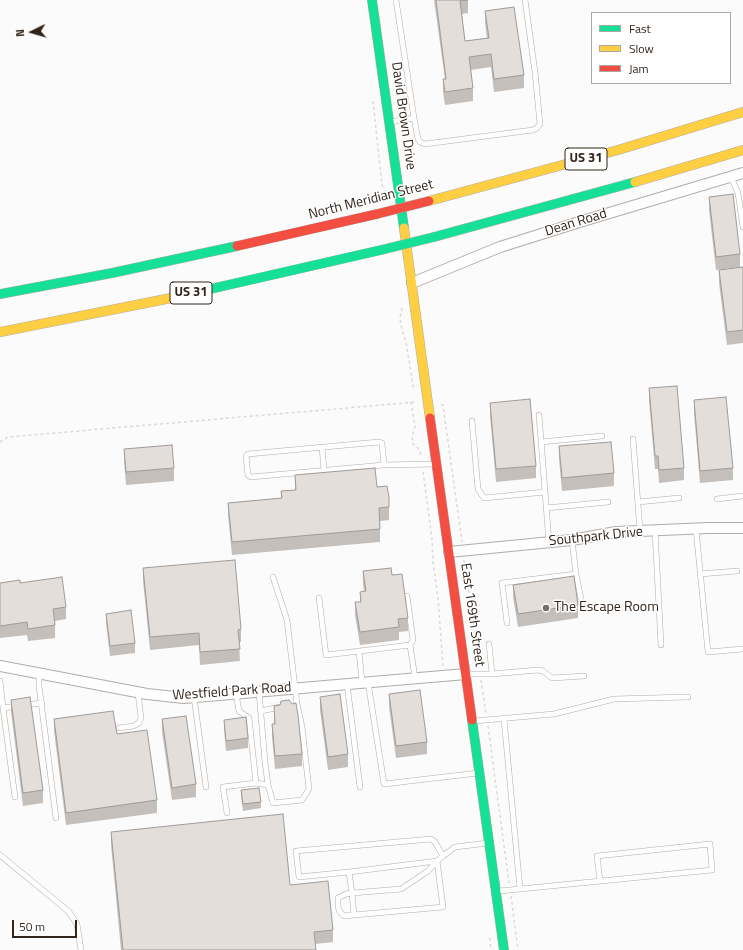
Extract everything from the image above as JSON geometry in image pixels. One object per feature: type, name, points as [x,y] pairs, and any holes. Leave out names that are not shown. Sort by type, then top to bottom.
[{"type":"main road","name":"David Brown Drive","points":[[372,0],[412,283]]},
{"type":"main road","name":"North Meridian Street","points":[[0,294],[128,270],[377,214],[603,154],[743,112]]},
{"type":"main road","name":"US 31","points":[[0,332],[222,287],[381,250],[598,193],[743,150]]},
{"type":"main road","name":"East 169th Street","points":[[412,283],[504,950]]},
{"type":"street","name":"Dean Road","points":[[412,283],[506,245],[743,173]]},
{"type":"street","name":"Southpark Drive","points":[[449,552],[572,540],[616,532],[743,528]]},
{"type":"street","name":"Westfield Park Road","points":[[1,668],[166,697],[236,694],[466,674]]},
{"type":"lane","points":[[396,0],[418,139],[420,142],[425,144],[533,130],[540,124],[535,72],[525,0]]},
{"type":"lane","points":[[389,122],[414,118]]},
{"type":"lane","points":[[731,177],[738,193],[743,227]]},
{"type":"lane","points":[[539,415],[549,542]]},
{"type":"lane","points":[[472,421],[478,489],[484,498],[545,492]]},
{"type":"lane","points":[[541,442],[602,436]]},
{"type":"lane","points":[[632,438],[640,531]]},
{"type":"lane","points":[[384,465],[382,443],[379,442],[248,454],[246,456],[248,475],[251,477],[384,465],[436,464]]},
{"type":"lane","points":[[322,447],[324,470]]},
{"type":"lane","points":[[717,499],[743,496]]},
{"type":"lane","points":[[638,502],[679,498]]},
{"type":"lane","points":[[546,508],[608,502]]},
{"type":"lane","points":[[696,529],[708,652],[743,649]]},
{"type":"lane","points":[[655,531],[661,645]]},
{"type":"lane","points":[[572,540],[576,574],[583,608]]},
{"type":"lane","points":[[700,574],[737,571]]},
{"type":"lane","points":[[507,623],[502,583],[576,574]]},
{"type":"lane","points":[[259,692],[268,785],[273,803],[302,800],[309,789],[302,727],[297,704],[287,620],[273,577]]},
{"type":"lane","points":[[407,596],[413,640],[410,645],[415,678]]},
{"type":"lane","points":[[319,598],[326,655],[410,645]]},
{"type":"lane","points":[[489,644],[492,674]]},
{"type":"lane","points":[[359,651],[384,784],[479,772]]},
{"type":"lane","points":[[466,674],[492,674],[538,670],[543,671],[552,678],[584,676]]},
{"type":"lane","points":[[39,674],[56,818]]},
{"type":"lane","points":[[0,681],[15,797]]},
{"type":"lane","points":[[347,684],[360,787]]},
{"type":"lane","points":[[119,728],[133,726],[139,723],[141,718],[138,693]]},
{"type":"lane","points":[[236,694],[239,711],[249,718],[256,783]]},
{"type":"lane","points":[[194,697],[206,787]]},
{"type":"lane","points":[[473,721],[554,714],[614,699],[688,697]]},
{"type":"lane","points":[[3,708],[42,703]]},
{"type":"lane","points":[[290,705],[297,704]]},
{"type":"lane","points":[[261,711],[282,707]]},
{"type":"lane","points":[[504,719],[520,889]]},
{"type":"lane","points":[[227,813],[223,787],[256,783],[268,785]]},
{"type":"lane","points":[[437,861],[299,877],[296,851],[431,838],[443,856]]},
{"type":"lane","points":[[437,861],[443,907],[344,916],[340,912],[338,907],[338,898],[346,894],[401,889],[428,871],[437,861],[455,847],[489,842]]},
{"type":"lane","points":[[497,891],[520,889],[712,870],[710,844],[597,856],[600,881]]},
{"type":"lane","points":[[0,855],[69,912],[77,924],[81,950]]},
{"type":"lane","points":[[349,872],[354,915]]},
{"type":"path","points":[[0,442],[8,437],[416,402],[429,405]]},
{"type":"path","points":[[432,538],[433,563],[438,598],[445,676]]},
{"type":"building","points":[[436,0],[468,0],[460,1],[465,41],[489,38],[485,11],[514,7],[524,75],[494,79],[491,54],[469,57],[473,88],[445,92],[443,79],[446,79]]},
{"type":"building","points":[[733,194],[740,254],[716,257],[709,197]]},
{"type":"building","points":[[743,267],[743,330],[727,332],[719,270]]},
{"type":"building","points":[[677,386],[684,468],[659,470],[658,456],[655,456],[649,388]]},
{"type":"building","points":[[726,397],[733,468],[700,471],[694,400]]},
{"type":"building","points":[[530,399],[536,466],[496,469],[490,403]]},
{"type":"building","points":[[611,442],[614,473],[562,478],[559,446]]},
{"type":"building","points":[[172,445],[174,468],[126,472],[124,449]]},
{"type":"building","points":[[375,468],[377,487],[387,486],[389,497],[389,507],[379,508],[380,529],[232,542],[228,503],[282,498],[281,491],[296,490],[295,475]]},
{"type":"building","points":[[235,560],[241,629],[238,630],[240,649],[200,652],[199,633],[150,637],[143,568]]},
{"type":"building","points":[[391,568],[392,575],[402,574],[408,618],[398,619],[399,627],[360,632],[355,602],[361,602],[360,592],[366,591],[363,571]]},
{"type":"building","points":[[574,576],[578,605],[518,614],[513,585]]},
{"type":"building","points":[[62,577],[66,607],[53,609],[55,625],[28,629],[27,622],[0,626],[0,583],[20,580],[20,583]]},
{"type":"building","points":[[131,610],[135,643],[110,646],[106,614]]},
{"type":"building","points":[[420,690],[427,742],[396,746],[389,694]]},
{"type":"building","points":[[340,694],[348,754],[328,757],[320,697]]},
{"type":"building","points":[[30,697],[43,790],[23,793],[11,700]]},
{"type":"building","points":[[289,700],[292,704],[296,703],[302,754],[275,756],[272,724],[275,724],[274,706],[280,705],[281,701]]},
{"type":"building","points":[[113,711],[117,734],[147,730],[157,800],[66,813],[54,719]]},
{"type":"building","points":[[186,716],[196,784],[172,788],[162,719]]},
{"type":"building","points":[[246,717],[248,738],[226,741],[224,720]]},
{"type":"building","points":[[259,788],[261,802],[243,804],[241,790]]},
{"type":"building","points":[[283,814],[290,885],[328,881],[333,930],[314,932],[316,950],[123,950],[111,832]]},
{"type":"traffic: fast","points":[[372,0],[404,228]]},
{"type":"traffic: fast","points":[[434,237],[635,182]]},
{"type":"traffic: fast","points":[[381,250],[434,237]]},
{"type":"traffic: fast","points":[[0,294],[112,273],[237,246]]},
{"type":"traffic: fast","points":[[171,298],[381,250]]},
{"type":"traffic: fast","points":[[472,720],[504,950]]},
{"type":"traffic: slow","points":[[429,201],[618,150],[743,112]]},
{"type":"traffic: slow","points":[[635,182],[743,150]]},
{"type":"traffic: slow","points":[[404,228],[430,418]]},
{"type":"traffic: slow","points":[[0,332],[171,298]]},
{"type":"traffic: jam","points":[[377,214],[429,201]]},
{"type":"traffic: jam","points":[[237,246],[377,214]]},
{"type":"traffic: jam","points":[[430,418],[472,720]]},
{"type":"place","name":"The Escape Room","points":[[546,608]]}]
